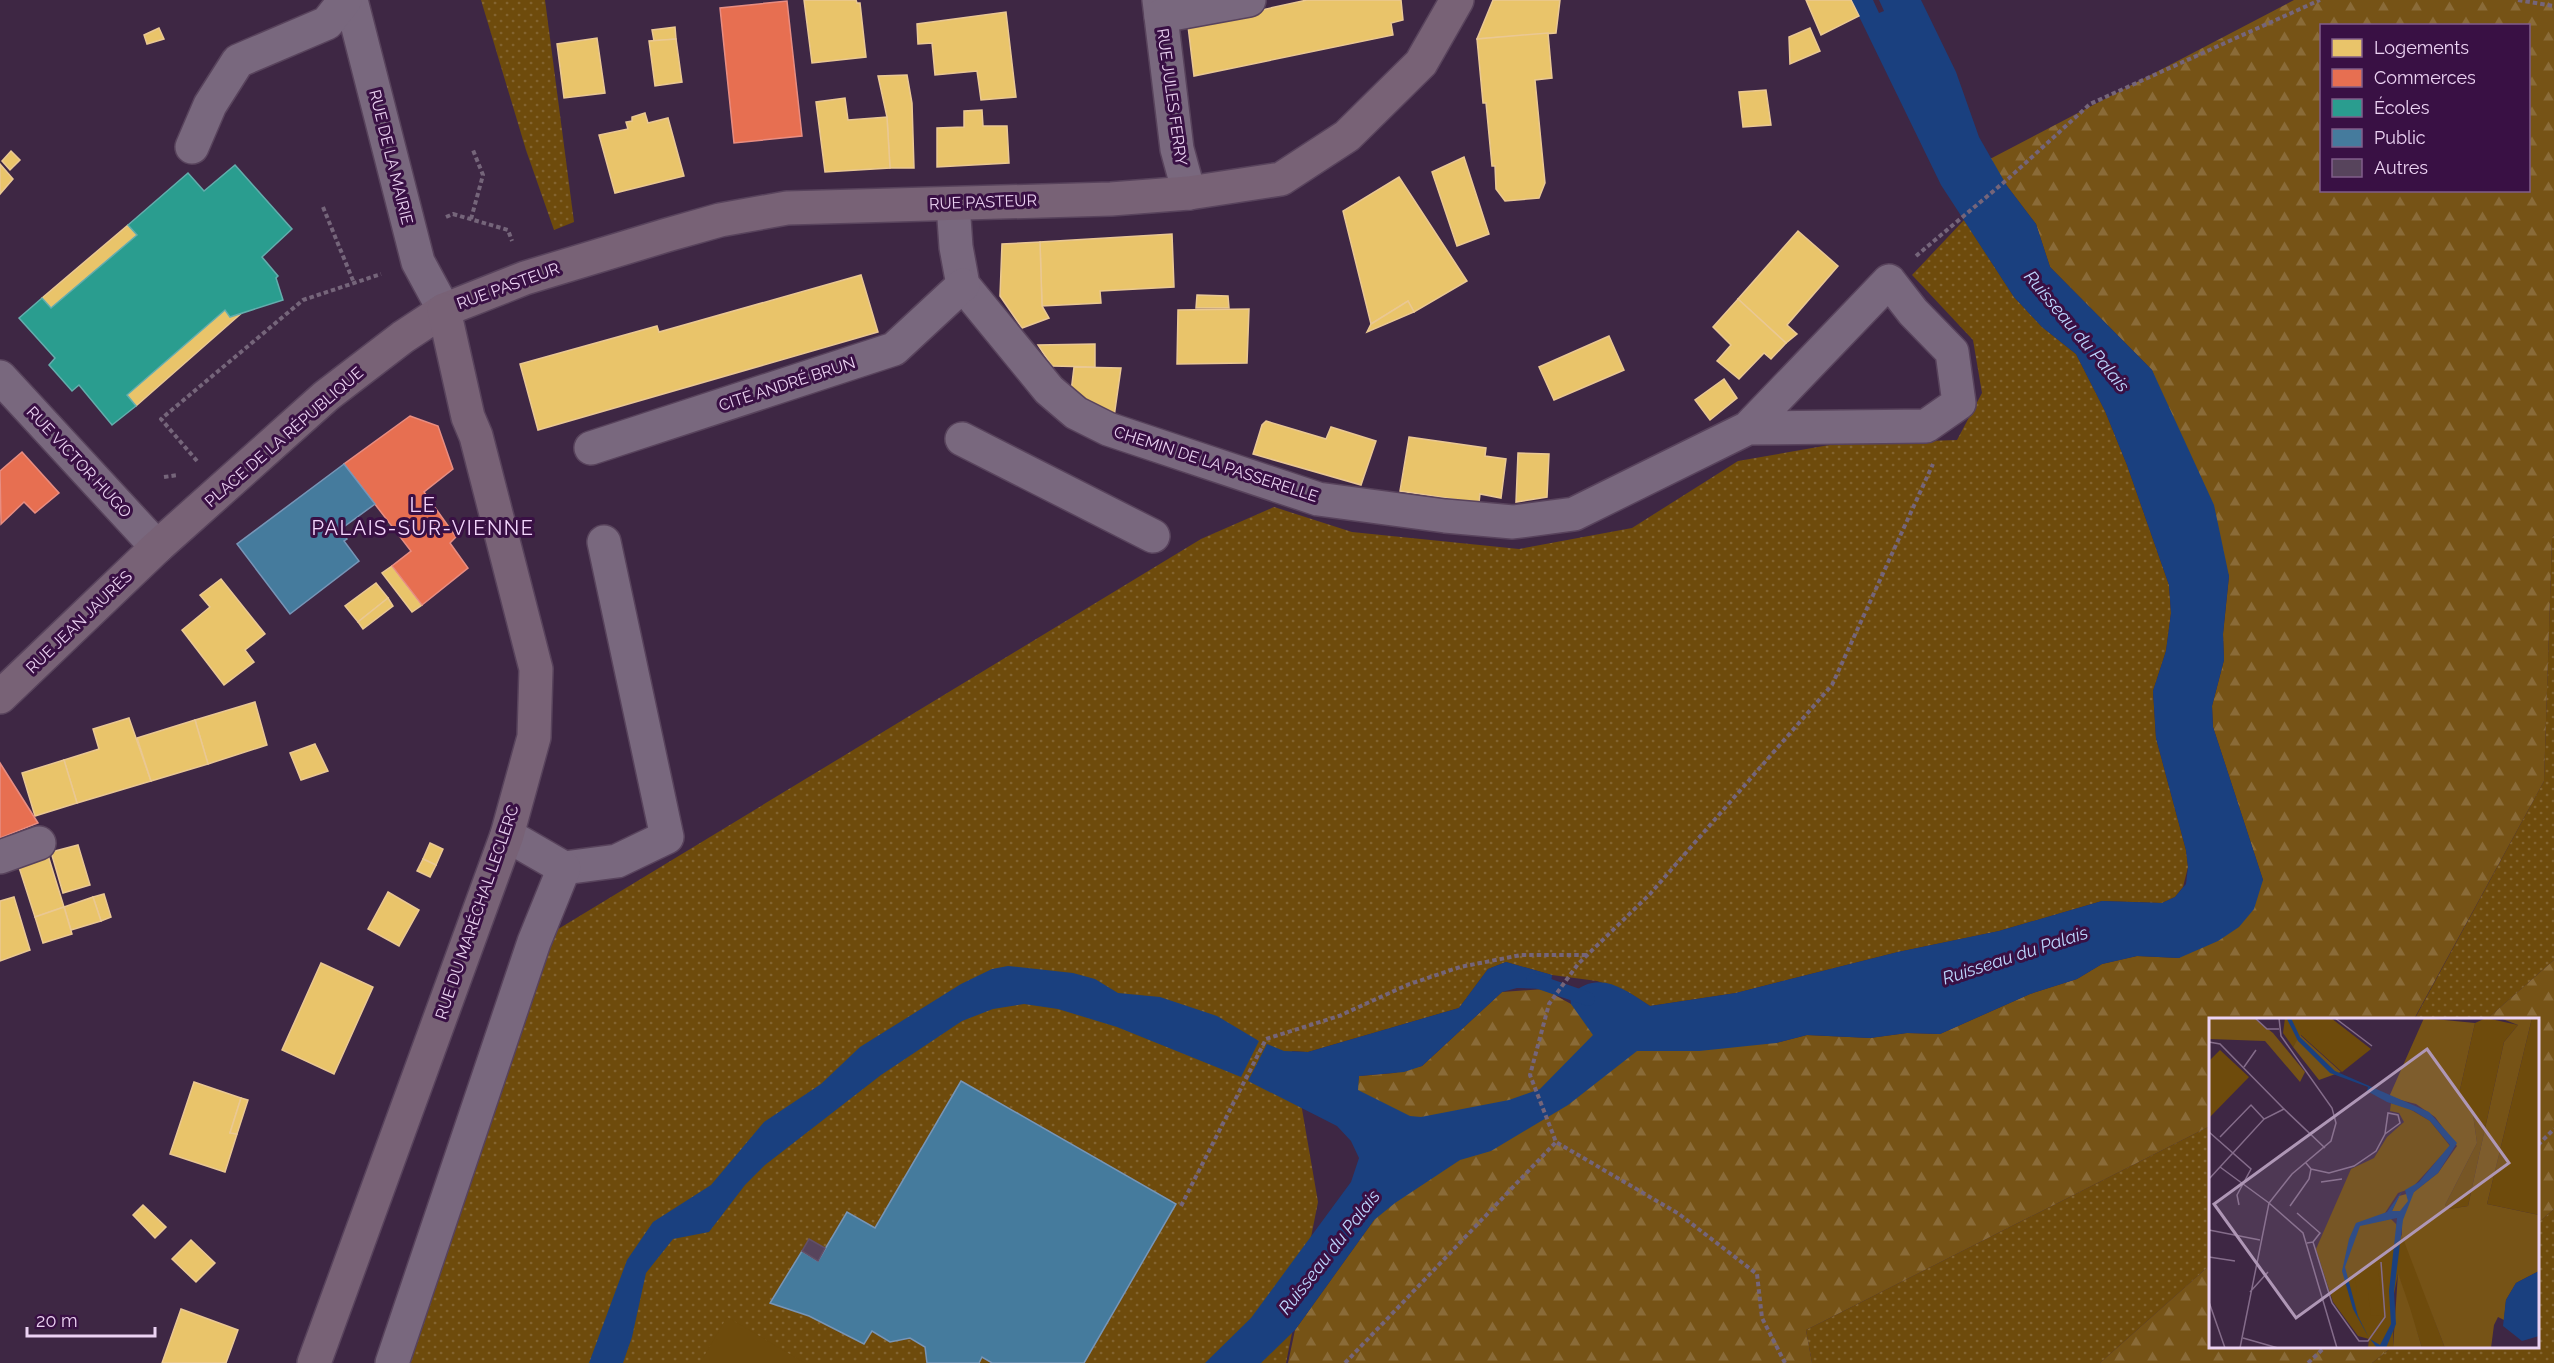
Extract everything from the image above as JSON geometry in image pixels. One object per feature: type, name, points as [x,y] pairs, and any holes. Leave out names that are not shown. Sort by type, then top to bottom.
[{"type":"main road","name":"RUE PASTEUR","points":[[444,310],[525,278],[720,220],[787,208],[1111,199],[1189,193],[1281,179],[1347,136],[1421,63],[1457,0]]},
{"type":"main road","name":"PLACE DE LA RÉPUBLIQUE","points":[[157,547],[326,396],[403,337],[444,310]]},
{"type":"main road","name":"RUE DU MARÉCHAL LECLERC","points":[[314,1363],[507,835],[534,737],[536,669],[476,436],[468,417],[444,310]]},
{"type":"main road","name":"RUE JEAN JAURÈS","points":[[0,697],[157,547]]},
{"type":"street","points":[[192,147],[210,105],[238,61],[327,23],[345,0]]},
{"type":"street","name":"RUE DE LA MAIRIE","points":[[351,0],[418,262],[444,310]]},
{"type":"street","points":[[1160,8],[1249,0]]},
{"type":"street","name":"RUE JULES FERRY","points":[[1160,8],[1177,149],[1189,193]]},
{"type":"street","name":"CHEMIN DE LA PASSERELLE","points":[[952,204],[956,247],[963,285],[1049,390],[1076,413],[1108,429],[1318,499],[1445,516],[1513,522],[1574,514],[1748,428],[1889,281]]},
{"type":"street","points":[[1748,428],[1840,429],[1926,426],[1959,403],[1952,352],[1913,312],[1889,281]]},
{"type":"street","name":"CITÉ ANDRÉ BRUN","points":[[591,448],[894,350],[963,285]]},
{"type":"street","name":"RUE VICTOR HUGO","points":[[0,377],[157,547]]},
{"type":"street","points":[[962,439],[1153,536]]},
{"type":"street","points":[[507,835],[564,868],[617,861],[667,837],[604,542]]},
{"type":"street","points":[[0,857],[39,843]]},
{"type":"street","points":[[392,1363],[534,942],[564,868]]},
{"type":"path","points":[[1889,281],[2009,178],[2090,104],[2320,0]]},
{"type":"path","points":[[2518,0],[2554,6]]},
{"type":"path","points":[[471,219],[483,175],[473,150]]},
{"type":"path","points":[[323,207],[354,283]]},
{"type":"path","points":[[453,214],[508,230],[525,278]]},
{"type":"path","points":[[193,469],[199,465],[161,419],[303,300],[418,262]]},
{"type":"path","points":[[1785,1363],[1762,1318],[1757,1274],[1679,1214],[1556,1142],[1530,1075],[1549,1004],[1578,964],[1650,894],[1832,685],[1959,403]]},
{"type":"path","points":[[164,477],[187,473]]},
{"type":"path","points":[[1181,1206],[1266,1039],[1339,1016],[1407,985],[1460,967],[1521,955],[1587,955]]},
{"type":"path","points":[[2539,1144],[2554,1129]]},
{"type":"path","points":[[1345,1363],[1556,1142]]},
{"type":"path","points":[[2308,1363],[2325,1348]]},
{"type":"shaded area","points":[[481,0],[545,0],[574,222],[554,230],[526,150]]},
{"type":"shaded area","points":[[1964,220],[2014,297],[2042,327],[2076,354],[2105,411],[2127,465],[2169,585],[2171,613],[2166,651],[2153,691],[2156,738],[2186,850],[2188,867],[2183,887],[2175,897],[2162,903],[2102,901],[1999,931],[1898,952],[1736,993],[1650,1006],[1628,992],[1597,981],[1552,975],[1506,962],[1488,969],[1459,1008],[1308,1052],[1292,1051],[1318,1202],[1286,1363],[408,1363],[550,934],[1201,539],[1274,507],[1352,532],[1519,549],[1632,528],[1738,461],[1835,444],[1957,440],[1982,393],[1973,340],[1912,275]]},
{"type":"shaded area","points":[[2554,535],[2554,960],[2488,1018],[2415,1018],[2544,781],[2552,537]]},
{"type":"shaded area","points":[[2209,1127],[2209,1266],[2100,1363],[1812,1363],[1806,1330]]},
{"type":"shaded area","points":[[2554,1209],[2554,1363],[2372,1363],[2391,1348],[2539,1348],[2539,1222]]},
{"type":"shaded area","points":[[727,1317],[805,1363],[700,1363]]},
{"type":"green space","points":[[2294,0],[2554,0],[2554,535],[2552,538],[2544,781],[2415,1018],[2209,1018],[2209,1127],[1806,1330],[1812,1363],[1288,1363],[1295,1330],[1374,1220],[1357,1090],[1359,1076],[1394,1073],[1422,1066],[1502,992],[1544,989],[1571,1004],[1776,1043],[1807,1035],[1870,1038],[1907,1033],[1940,1034],[2030,994],[2077,979],[2102,964],[2137,956],[2179,958],[2263,880],[2213,727],[2212,706],[2224,660],[2223,634],[2229,576],[2152,370],[2050,267],[2036,224],[1990,159]]},
{"type":"green space","points":[[2554,960],[2554,1209],[2539,1222],[2539,1018],[2488,1018]]},
{"type":"green space","points":[[2209,1266],[2209,1348],[2391,1348],[2372,1363],[2100,1363]]},
{"type":"water","name":"Ruisseau du Palais","points":[[1851,0],[1873,0],[1879,13],[1884,11],[1879,0],[1921,0],[1956,72],[1979,137],[2007,186],[2036,224],[2050,267],[2152,370],[2214,505],[2229,576],[2223,634],[2224,660],[2212,706],[2213,727],[2263,880],[2254,909],[2239,927],[2218,941],[2179,958],[2137,956],[2102,964],[2077,979],[2030,994],[1940,1034],[1907,1033],[1870,1038],[1807,1035],[1776,1043],[1699,1051],[1637,1051],[1568,1105],[1491,1151],[1460,1160],[1395,1203],[1374,1220],[1295,1330],[1261,1363],[1205,1363],[1251,1318],[1351,1182],[1359,1158],[1351,1141],[1337,1126],[1248,1081],[1267,1044],[1284,1051],[1308,1052],[1459,1008],[1488,969],[1506,962],[1552,975],[1551,984],[1544,989],[1517,988],[1502,992],[1422,1066],[1404,1072],[1359,1076],[1358,1090],[1410,1116],[1421,1117],[1509,1100],[1540,1089],[1593,1035],[1571,1004],[1570,995],[1591,983],[1610,984],[1650,1006],[1736,993],[1898,952],[1999,931],[2102,901],[2162,903],[2175,897],[2186,884],[2188,867],[2186,850],[2156,738],[2153,691],[2166,651],[2171,613],[2169,585],[2127,465],[2105,411],[2076,354],[2042,327],[2014,297],[1941,185]]},
{"type":"water","points":[[1008,966],[1073,973],[1095,979],[1118,993],[1160,997],[1217,1016],[1259,1041],[1241,1077],[1117,1027],[1058,1009],[1024,1004],[993,1009],[962,1021],[881,1075],[765,1165],[745,1185],[709,1232],[673,1239],[646,1273],[632,1337],[623,1363],[589,1363],[627,1260],[653,1222],[711,1185],[764,1122],[821,1084],[860,1047],[961,984],[992,969]]},
{"type":"building: Logements","points":[[804,0],[856,0],[860,3],[866,57],[812,63]]},
{"type":"building: Logements","points":[[1307,0],[1401,0],[1403,20],[1391,23],[1393,35],[1194,76],[1188,26]]},
{"type":"building: Logements","points":[[1493,0],[1560,0],[1556,33],[1477,39]]},
{"type":"building: Logements","points":[[1806,0],[1851,0],[1859,16],[1821,35]]},
{"type":"building: Logements","points":[[1006,12],[1016,97],[981,100],[977,71],[935,75],[932,43],[918,44],[917,24]]},
{"type":"building: Logements","points":[[675,27],[676,39],[654,41],[652,30]]},
{"type":"building: Logements","points":[[159,28],[164,39],[147,44],[144,35]]},
{"type":"building: Logements","points":[[1810,28],[1820,51],[1790,64],[1789,37]]},
{"type":"building: Logements","points":[[1548,33],[1552,78],[1535,80],[1545,183],[1539,198],[1505,201],[1496,189],[1495,166],[1492,166],[1477,39]]},
{"type":"building: Logements","points":[[597,38],[605,93],[564,98],[557,44]]},
{"type":"building: Logements","points":[[676,39],[682,82],[655,86],[649,41]]},
{"type":"building: Logements","points":[[907,75],[912,103],[914,168],[890,168],[887,117],[878,76]]},
{"type":"building: Logements","points":[[1766,90],[1771,125],[1743,127],[1739,92]]},
{"type":"building: Logements","points":[[845,98],[848,120],[887,117],[890,168],[825,172],[816,102]]},
{"type":"building: Logements","points":[[982,110],[983,126],[1007,126],[1009,163],[937,167],[937,128],[964,127],[964,111]]},
{"type":"building: Logements","points":[[645,113],[648,123],[668,118],[684,176],[615,193],[599,135],[628,129],[626,122],[632,121],[632,117]]},
{"type":"building: Logements","points":[[11,151],[20,160],[10,170],[2,161]]},
{"type":"building: Logements","points":[[1464,157],[1489,234],[1457,246],[1432,172]]},
{"type":"building: Logements","points":[[0,164],[13,179],[0,194]]},
{"type":"building: Logements","points":[[1399,177],[1467,281],[1414,312],[1408,301],[1371,324],[1343,211]]},
{"type":"building: Logements","points":[[128,225],[137,235],[51,308],[42,298]]},
{"type":"building: Logements","points":[[1798,231],[1838,266],[1787,325],[1797,334],[1786,343],[1738,299]]},
{"type":"building: Logements","points":[[1172,234],[1174,287],[1100,291],[1101,303],[1042,306],[1040,242]]},
{"type":"building: Logements","points":[[1040,242],[1042,306],[1049,318],[1022,328],[1000,296],[1002,244]]},
{"type":"building: Logements","points":[[861,275],[878,332],[538,430],[520,364],[657,326],[659,332]]},
{"type":"building: Logements","points":[[1197,295],[1228,296],[1229,308],[1196,308]]},
{"type":"building: Logements","points":[[1738,299],[1786,343],[1771,359],[1764,353],[1739,379],[1717,361],[1731,345],[1713,327]]},
{"type":"building: Logements","points":[[1408,301],[1414,312],[1367,332],[1371,324]]},
{"type":"building: Logements","points":[[1249,309],[1247,363],[1177,364],[1178,310]]},
{"type":"building: Logements","points":[[225,310],[230,317],[244,311],[136,406],[127,395]]},
{"type":"building: Logements","points":[[1609,336],[1624,370],[1554,400],[1539,367]]},
{"type":"building: Logements","points":[[1095,344],[1095,367],[1052,366],[1038,345]]},
{"type":"building: Logements","points":[[1074,367],[1121,368],[1114,417],[1071,392]]},
{"type":"building: Logements","points":[[1724,379],[1737,398],[1710,420],[1695,400]]},
{"type":"building: Logements","points":[[1266,421],[1326,439],[1331,427],[1376,441],[1361,485],[1253,454],[1262,425]]},
{"type":"building: Logements","points":[[1409,437],[1486,448],[1485,456],[1506,459],[1501,498],[1480,494],[1479,503],[1400,491]]},
{"type":"building: Logements","points":[[1518,453],[1549,454],[1547,497],[1516,502]]},
{"type":"building: Logements","points":[[392,566],[422,605],[412,612],[382,573]]},
{"type":"building: Logements","points":[[221,579],[265,634],[245,650],[254,662],[224,685],[182,630],[210,607],[200,595]]},
{"type":"building: Logements","points":[[376,583],[388,598],[358,622],[345,606]]},
{"type":"building: Logements","points":[[388,598],[393,606],[363,629],[358,622]]},
{"type":"building: Logements","points":[[255,702],[267,745],[208,764],[195,720]]},
{"type":"building: Logements","points":[[129,718],[151,781],[77,803],[64,760],[99,749],[93,729]]},
{"type":"building: Logements","points":[[195,720],[208,764],[151,781],[137,738]]},
{"type":"building: Logements","points":[[315,744],[328,771],[301,780],[290,753]]},
{"type":"building: Logements","points":[[64,760],[77,803],[35,816],[22,773]]},
{"type":"building: Logements","points":[[430,843],[443,849],[436,865],[423,859]]},
{"type":"building: Logements","points":[[78,845],[90,885],[63,893],[51,852]]},
{"type":"building: Logements","points":[[47,852],[64,907],[35,917],[17,861]]},
{"type":"building: Logements","points":[[423,859],[436,865],[430,877],[417,871]]},
{"type":"building: Logements","points":[[388,892],[419,910],[399,946],[368,929]]},
{"type":"building: Logements","points":[[104,894],[111,917],[101,921],[93,897]]},
{"type":"building: Logements","points":[[14,897],[30,950],[0,961],[0,901]]},
{"type":"building: Logements","points":[[93,897],[101,921],[71,930],[64,907]]},
{"type":"building: Logements","points":[[64,907],[72,934],[43,943],[35,917]]},
{"type":"building: Logements","points":[[321,963],[373,987],[334,1074],[282,1050]]},
{"type":"building: Logements","points":[[194,1082],[241,1098],[230,1133],[237,1134],[225,1172],[170,1154]]},
{"type":"building: Logements","points":[[241,1098],[248,1100],[237,1134],[230,1133]]},
{"type":"building: Logements","points":[[143,1205],[166,1227],[155,1238],[133,1215]]},
{"type":"building: Logements","points":[[191,1240],[215,1263],[196,1282],[172,1259]]},
{"type":"building: Logements","points":[[181,1309],[238,1330],[226,1363],[162,1363]]},
{"type":"building: Commerces","points":[[787,1],[802,136],[734,143],[720,8]]},
{"type":"building: Commerces","points":[[410,416],[438,426],[453,469],[424,492],[456,537],[450,543],[468,568],[422,605],[392,566],[411,551],[344,464]]},
{"type":"building: Commerces","points":[[22,452],[59,493],[35,513],[24,502],[1,524],[0,471]]},
{"type":"building: Commerces","points":[[0,763],[38,823],[0,838]]},
{"type":"building: Écoles","points":[[235,165],[292,229],[262,257],[278,276],[276,278],[283,300],[230,317],[225,310],[127,395],[136,406],[112,425],[79,385],[72,391],[49,365],[55,358],[19,318],[42,298],[51,308],[137,235],[128,225],[188,173],[204,191]]},
{"type":"building: Public","points":[[344,464],[375,504],[341,529],[347,539],[344,541],[359,561],[290,614],[237,544]]},
{"type":"building: Public","points":[[961,1081],[1176,1204],[1084,1363],[992,1363],[982,1357],[979,1363],[927,1363],[925,1347],[910,1338],[890,1342],[872,1331],[864,1344],[809,1316],[770,1303],[802,1251],[818,1261],[847,1212],[875,1228]]},
{"type":"building: Autres","points":[[809,1239],[825,1248],[818,1261],[802,1251]]},
{"type":"waterway","points":[[1533,980],[1588,999]]},
{"type":"district","name":"LE PALAIS-SUR-VIENNE","points":[[423,516]]}]
